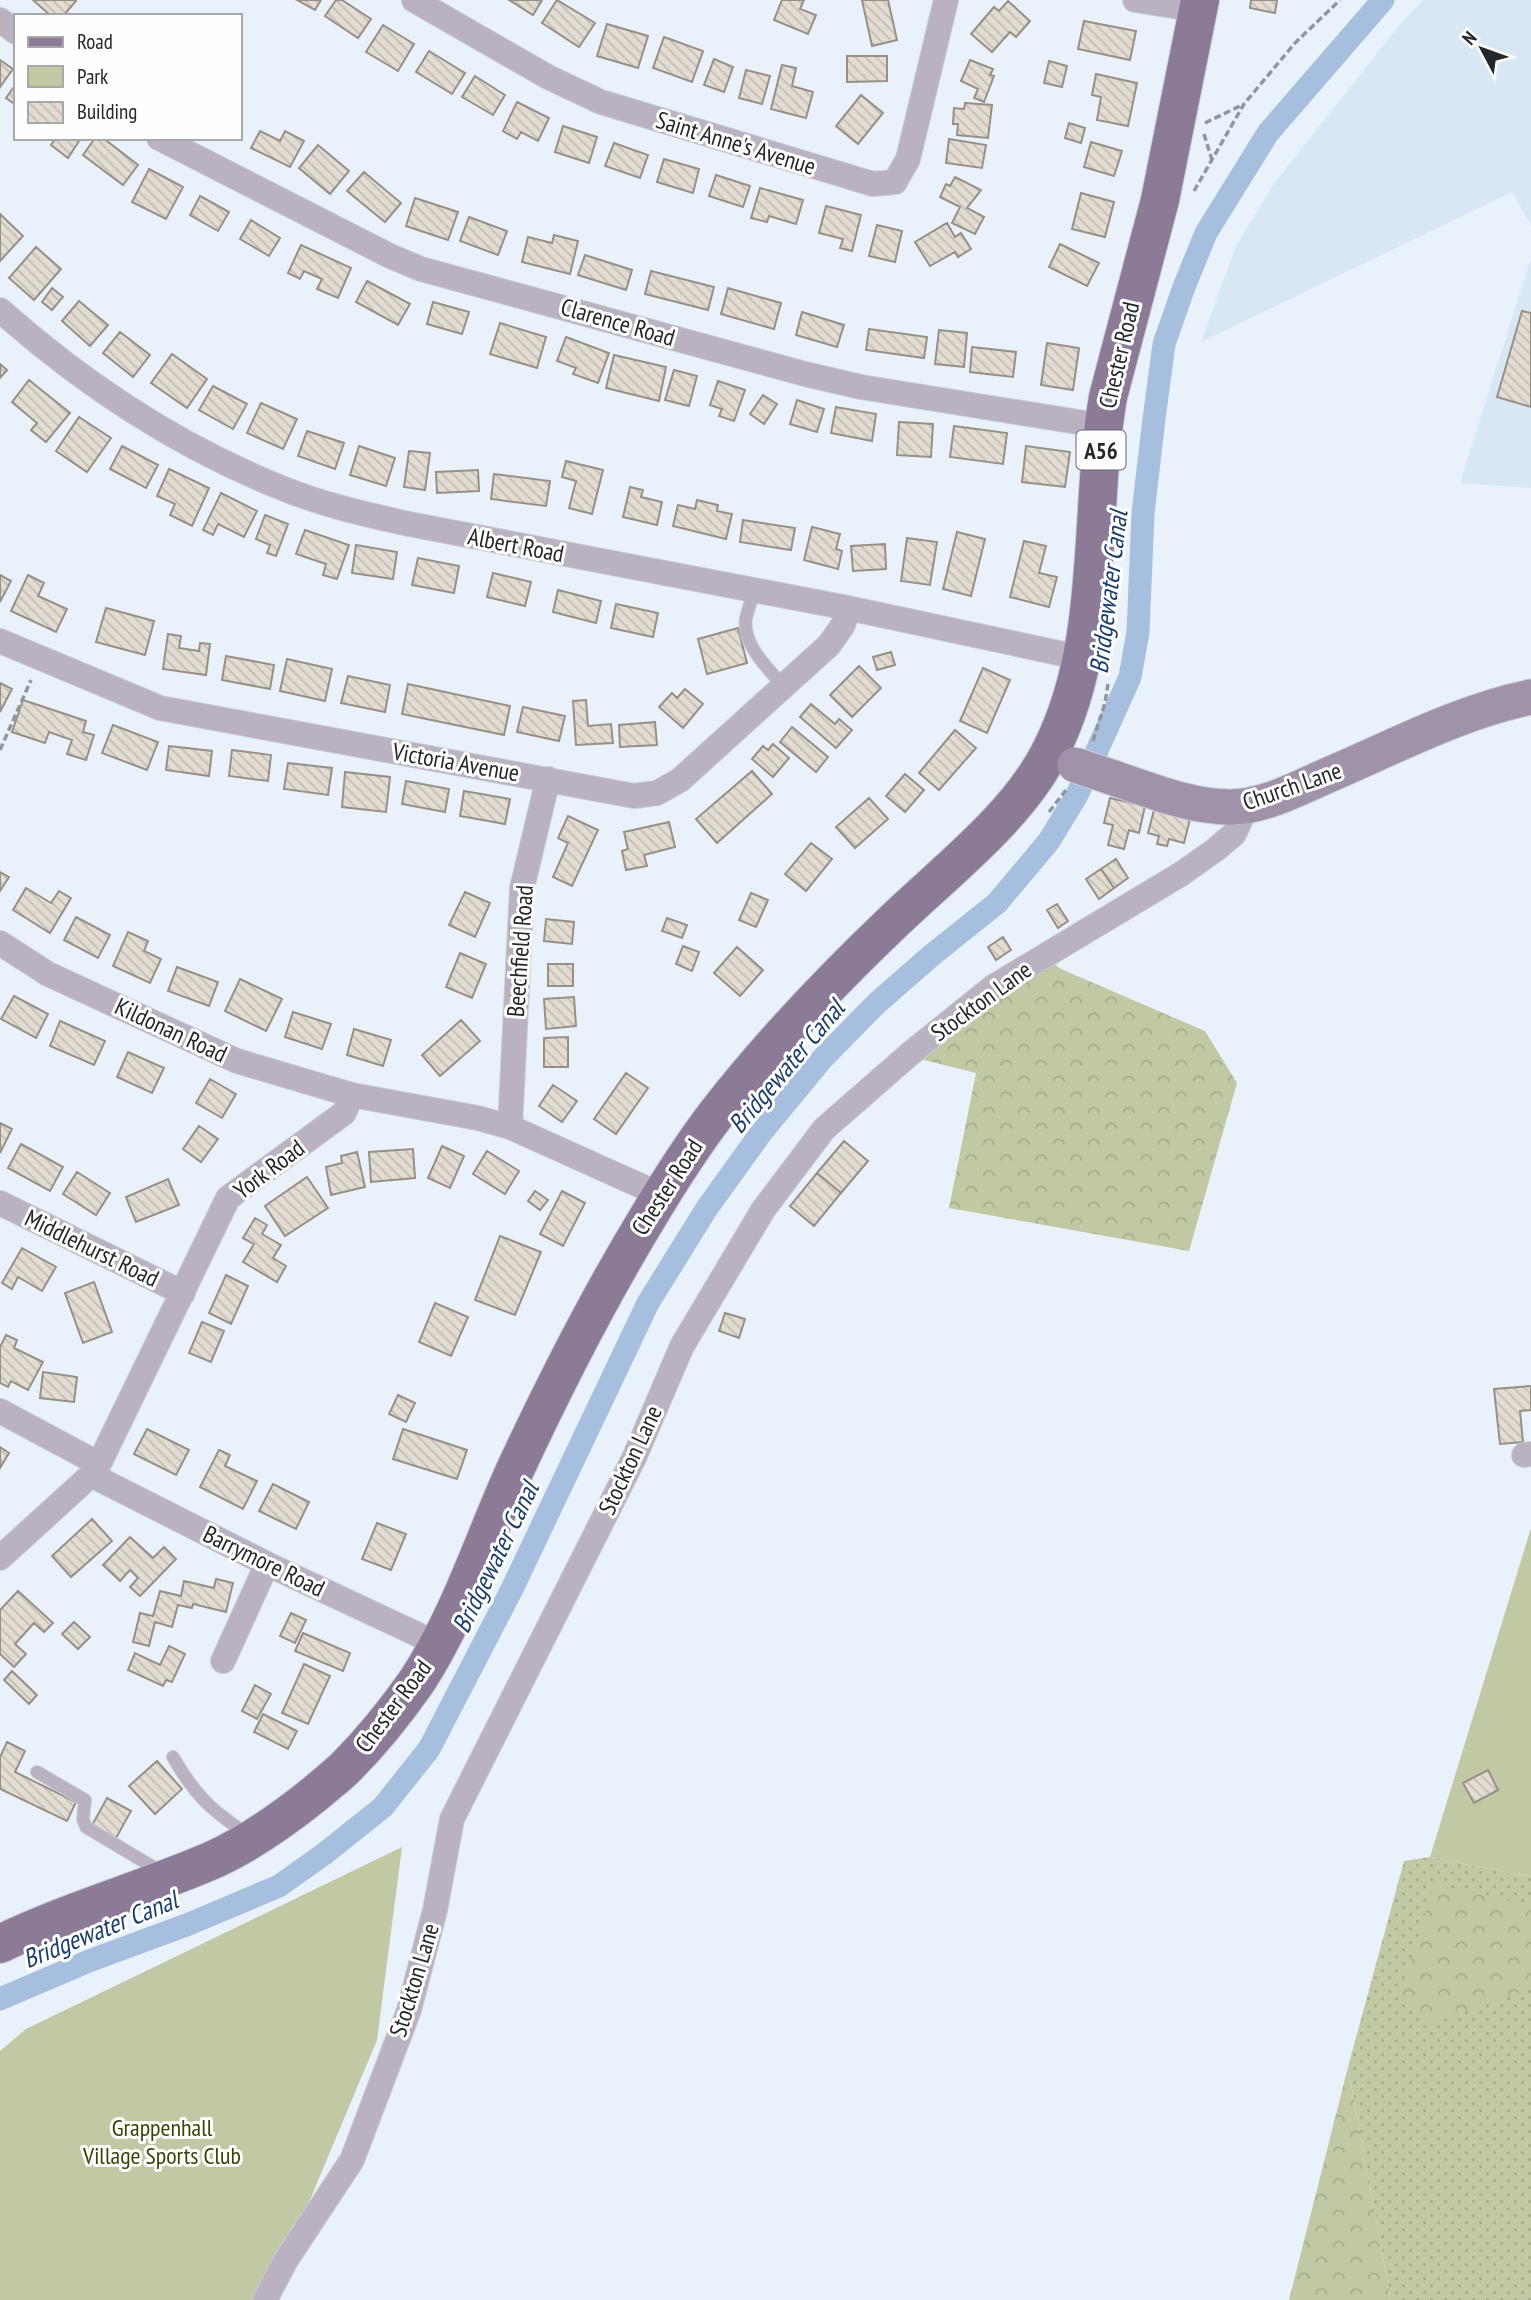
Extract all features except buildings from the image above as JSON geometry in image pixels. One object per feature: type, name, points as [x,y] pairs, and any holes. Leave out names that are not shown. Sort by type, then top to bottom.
[{"type":"main road","name":"Chester Road","points":[[0,1944],[47,1922],[220,1857],[279,1823],[344,1770],[397,1709],[438,1644],[513,1474],[571,1353],[614,1273],[698,1139],[763,1056],[874,940],[996,824],[1030,783],[1062,759],[1065,717],[1082,658],[1091,583],[1103,426],[1108,397],[1160,200],[1199,5]]},
{"type":"street","name":"Saint Anne's Avenue","points":[[414,0],[548,77],[601,102],[873,184],[895,181],[908,159],[946,0]]},
{"type":"street","points":[[1135,0],[1199,5]]},
{"type":"street","name":"Clarence Road","points":[[163,140],[378,250],[421,269],[861,387],[1103,426]]},
{"type":"street","name":"Albert Road","points":[[0,310],[48,352],[119,404],[190,446],[272,485],[345,510],[848,608],[1082,658]]},
{"type":"street","name":"Victoria Avenue","points":[[0,641],[160,708],[634,796],[657,793],[680,780],[829,645],[843,625],[848,608]]},
{"type":"street","name":"Church Lane","points":[[1062,759],[1111,778],[1195,803],[1221,807],[1247,806],[1293,790],[1485,709],[1531,697]]},
{"type":"street","name":"Beechfield Road","points":[[510,1126],[522,888],[548,779]]},
{"type":"street","name":"Stockton Lane","points":[[265,2300],[286,2260],[352,2160],[408,2010],[435,1910],[452,1819],[634,1458],[682,1346],[763,1210],[824,1129],[911,1052],[993,987],[1181,874],[1215,850],[1234,834],[1247,806]]},
{"type":"street","name":"Kildonan Road","points":[[0,943],[48,974],[237,1061],[352,1095]]},
{"type":"street","points":[[352,1095],[510,1126],[661,1195]]},
{"type":"street","name":"York Road","points":[[0,1558],[95,1469],[228,1198],[344,1114],[352,1095]]},
{"type":"street","name":"Middlehurst Road","points":[[0,1203],[183,1293]]},
{"type":"street","name":"Barrymore Road","points":[[0,1411],[95,1469],[267,1564],[438,1644]]},
{"type":"street","points":[[223,1661],[267,1564]]},
{"type":"lane","points":[[755,590],[746,617],[749,636],[757,655],[783,686]]},
{"type":"lane","points":[[173,1758],[201,1800],[253,1838]]},
{"type":"lane","points":[[37,1772],[85,1800],[83,1819],[86,1827],[170,1877]]},
{"type":"path","points":[[1212,160],[1201,125],[1244,104]]},
{"type":"path","points":[[0,750],[40,659]]},
{"type":"shaded area","points":[[1423,0],[1531,0],[1531,225],[1512,192],[1201,342],[1236,246],[1273,185],[1401,23]]},
{"type":"shaded area","points":[[1531,258],[1531,488],[1460,483]]},
{"type":"green space","points":[[1052,962],[1061,969],[1205,1031],[1237,1083],[1189,1251],[949,1208],[976,1073],[920,1059],[916,1052]]},
{"type":"green space","points":[[1531,1528],[1531,1877],[1430,1857]]},
{"type":"green space","name":"Grappenhall Village Sports Club","points":[[402,1847],[377,2040],[268,2300],[0,2300],[0,2051],[26,2029]]},
{"type":"green space","points":[[1430,1857],[1531,1877],[1531,2300],[1391,2300],[1348,2067],[1404,1861]]},
{"type":"green space","points":[[1434,1884],[1531,1905],[1531,1988],[1434,2023],[1400,1997]]},
{"type":"green space","points":[[1348,2067],[1391,2300],[1289,2300]]},
{"type":"waterway","name":"Bridgewater Canal","points":[[0,1999],[279,1886],[383,1807],[429,1749],[512,1589],[648,1303],[707,1208],[761,1133],[822,1059],[877,1003],[997,903],[1049,841],[1077,795],[1130,677],[1138,632],[1143,513],[1164,344],[1184,287],[1206,233],[1268,133],[1383,0]]}]
